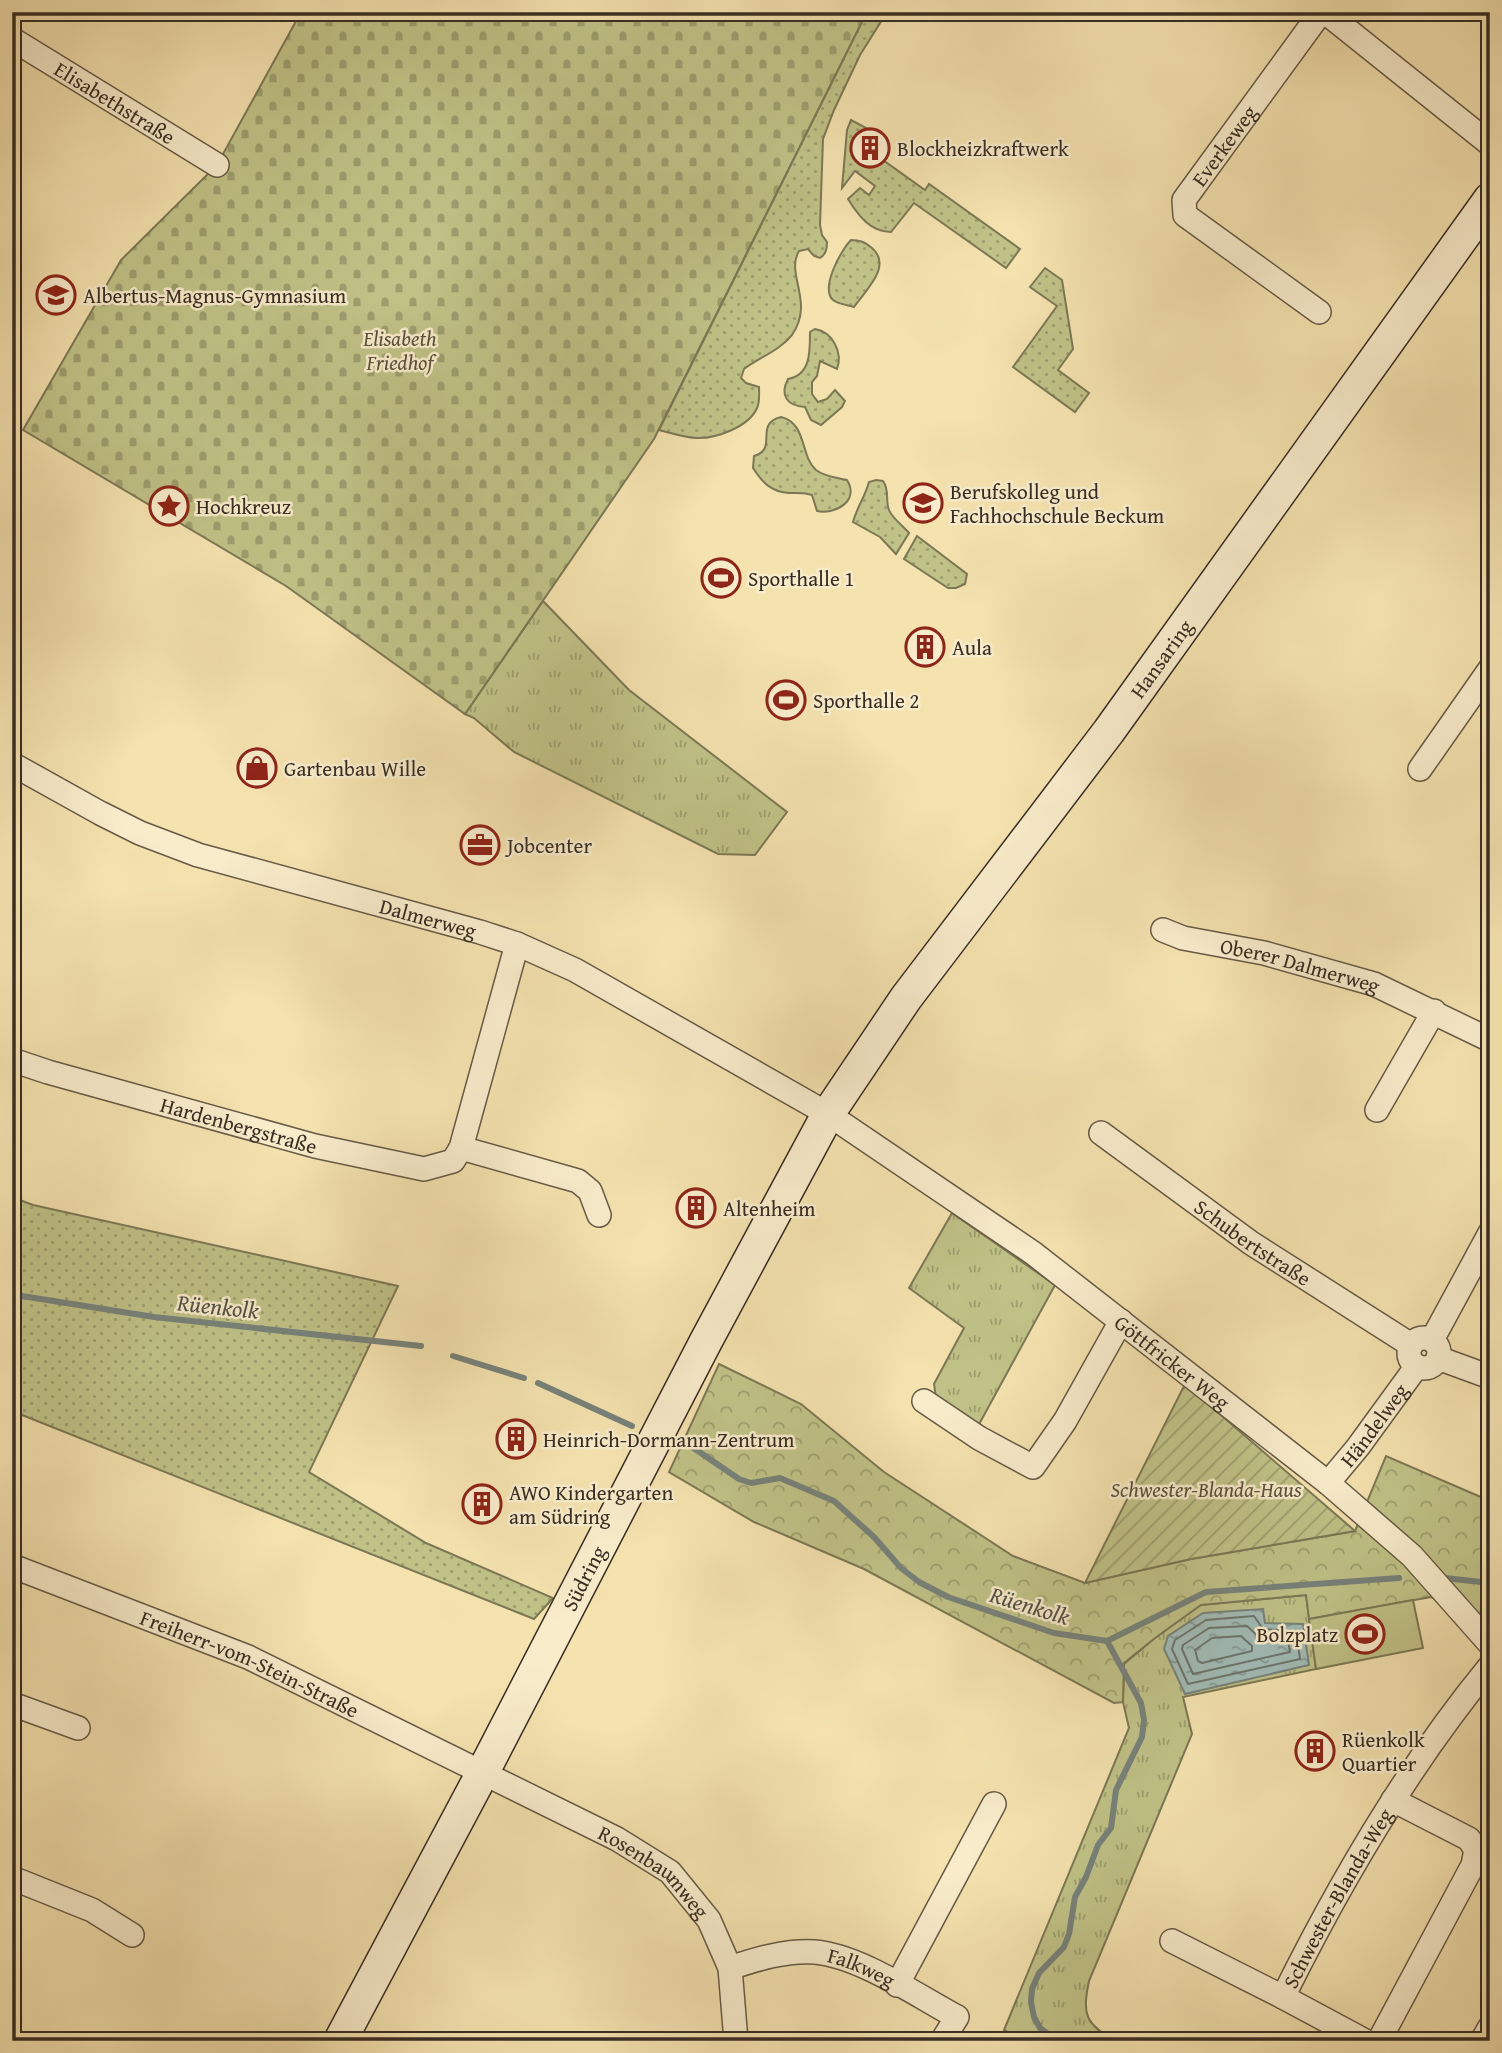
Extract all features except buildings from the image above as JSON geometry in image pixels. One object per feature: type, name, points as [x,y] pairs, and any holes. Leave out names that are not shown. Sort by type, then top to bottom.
[{"type":"street","name":"Everkeweg","points":[[1320,312],[1185,215],[1184,200],[1323,12],[1490,144]]},
{"type":"street","name":"Elisabethstraße","points":[[12,39],[217,165]]},
{"type":"street","name":"Hansaring","points":[[828,1114],[906,998],[1109,731],[1490,199]]},
{"type":"street","points":[[1420,769],[1490,669]]},
{"type":"street","name":"Dalmerweg","points":[[12,764],[100,814],[188,851],[517,944],[575,970],[828,1114]]},
{"type":"street","name":"Oberer Dalmerweg","points":[[1163,930],[1183,937],[1264,953],[1374,984],[1490,1040]]},
{"type":"street","points":[[457,1154],[517,944]]},
{"type":"street","points":[[1377,1110],[1434,1012]]},
{"type":"street","name":"Hardenbergstraße","points":[[12,1060],[315,1146],[424,1168],[457,1154],[578,1181],[590,1191],[599,1215]]},
{"type":"street","name":"Göttfricker Weg","points":[[828,1114],[1033,1253],[1328,1483],[1412,1556],[1490,1644]]},
{"type":"street","name":"Südring","points":[[340,2041],[706,1341],[828,1114]]},
{"type":"street","name":"Schubertstraße","points":[[1101,1133],[1251,1243],[1424,1352],[1490,1377]]},
{"type":"street","name":"Händelweg","points":[[1328,1483],[1358,1447],[1424,1352],[1490,1233]]},
{"type":"street","points":[[924,1401],[979,1438],[1033,1467],[1065,1421],[1121,1321]]},
{"type":"street","name":"Freiherr-vom-Stein-Straße","points":[[13,1568],[247,1657],[483,1772]]},
{"type":"street","name":"Schwester-Blanda-Weg","points":[[1283,1997],[1353,1865],[1393,1800],[1434,1738],[1490,1666]]},
{"type":"street","points":[[12,1703],[78,1728]]},
{"type":"street","name":"Rosenbaumweg","points":[[483,1772],[617,1839],[670,1872],[709,1920],[730,1968],[736,2041]]},
{"type":"street","name":"Schwester-Blanda-Weg","points":[[1379,2041],[1473,1865],[1476,1850],[1469,1839],[1393,1800]]},
{"type":"street","points":[[897,1984],[994,1804]]},
{"type":"street","points":[[12,1878],[92,1910],[132,1935]]},
{"type":"street","name":"Schwester-Blanda-Weg","points":[[1172,1941],[1364,2041]]},
{"type":"street","name":"Falkweg","points":[[730,1968],[775,1955],[815,1952],[858,1964],[957,2017],[942,2041]]},
{"type":"street","points":[[1482,2041],[1490,2027]]},
{"type":"green space","name":"Elisabeth Friedhof","points":[[301,12],[867,12],[654,439],[465,714],[286,586],[23,430],[121,260],[217,165]]},
{"type":"green space","points":[[867,12],[887,12],[860,55],[823,139],[820,225],[827,242],[826,249],[820,258],[808,249],[799,251],[795,269],[801,300],[798,323],[792,335],[781,345],[744,369],[741,378],[746,383],[759,387],[757,408],[747,421],[739,426],[704,438],[659,430]]},
{"type":"green space","points":[[851,120],[870,130],[858,148],[870,157],[873,153],[925,190],[929,184],[1020,249],[1006,268],[914,203],[891,232],[877,229],[865,222],[848,199],[860,188],[869,195],[875,186],[855,171],[842,188],[847,130]]},
{"type":"green space","points":[[851,240],[869,246],[878,255],[880,263],[875,278],[854,307],[833,300],[829,287],[837,260]]},
{"type":"green space","points":[[1045,268],[1062,280],[1073,349],[1058,370],[1089,393],[1075,412],[1013,367],[1057,306],[1030,287]]},
{"type":"green space","points":[[815,329],[827,334],[835,344],[839,363],[837,369],[820,361],[817,376],[812,382],[812,394],[818,402],[827,399],[835,390],[845,401],[842,407],[821,425],[811,420],[805,407],[790,402],[784,390],[788,379],[796,377],[805,367],[809,354],[810,332]]},
{"type":"green space","points":[[781,417],[795,426],[807,457],[816,470],[847,480],[850,494],[844,505],[831,511],[817,511],[812,495],[777,491],[756,473],[753,468],[754,456],[765,448],[768,425]]},
{"type":"green space","points":[[883,481],[886,488],[890,513],[909,533],[896,554],[880,537],[853,522],[869,482]]},
{"type":"green space","points":[[917,536],[967,574],[965,584],[948,588],[904,559]]},
{"type":"green space","points":[[543,601],[629,690],[787,812],[755,855],[718,854],[514,752],[474,718],[465,714]]},
{"type":"green space","points":[[12,1197],[33,1205],[398,1286],[309,1472],[426,1543],[553,1598],[534,1619],[12,1411]]},
{"type":"green space","points":[[952,1213],[1055,1285],[977,1428],[936,1398],[934,1384],[964,1328],[909,1288]]},
{"type":"green space","points":[[719,1364],[801,1404],[884,1472],[1013,1556],[1085,1583],[1191,1559],[1355,1531],[1386,1456],[1490,1501],[1490,1624],[1431,1597],[1309,1619],[1306,1595],[1201,1605],[1124,1663],[1123,1702],[1114,1703],[864,1569],[754,1522],[669,1472]]},
{"type":"green space","name":"Schwester-Blanda-Haus","points":[[1185,1384],[1355,1531],[1191,1559],[1085,1583]]},
{"type":"green space","points":[[1306,1595],[1316,1669],[1183,1697],[1192,1734],[1089,1981],[1086,2002],[1088,2017],[1092,2024],[1116,2041],[1025,2041],[1004,2030],[1129,1728],[1123,1702],[1124,1664],[1200,1605]]},
{"type":"green space","name":"Bolzplatz","points":[[1413,1600],[1423,1648],[1316,1669],[1309,1619]]},
{"type":"water","points":[[1263,1609],[1265,1623],[1303,1624],[1309,1665],[1185,1694],[1164,1649],[1168,1636],[1203,1613]]},
{"type":"waterway","name":"Rüenkolk","points":[[12,1292],[22,1296],[154,1317],[421,1346]]},
{"type":"waterway","name":"Rüenkolk","points":[[453,1356],[524,1378]]},
{"type":"waterway","name":"Rüenkolk","points":[[538,1383],[632,1426]]},
{"type":"waterway","name":"Rüenkolk","points":[[692,1447],[739,1479],[751,1483],[780,1478],[834,1501],[874,1537],[901,1568],[919,1582],[948,1597],[1054,1633],[1107,1641],[1206,1592],[1399,1578]]},
{"type":"waterway","name":"Rüenkolk","points":[[1445,1578],[1490,1583]]},
{"type":"waterway","points":[[1057,2041],[1040,2028],[1034,2017],[1032,1989],[1039,1973],[1064,1947],[1075,1897],[1098,1845],[1111,1828],[1116,1790],[1142,1737],[1144,1720],[1141,1703],[1107,1641]]},
{"type":"place","name":"Blockheizkraftwerk","points":[[870,148]]},
{"type":"place","name":"Albertus-Magnus-Gymnasium","points":[[56,295]]},
{"type":"place","name":"Berufskolleg und Fachhochschule Beckum","points":[[923,503]]},
{"type":"place","name":"Hochkreuz","points":[[169,506]]},
{"type":"place","name":"Sporthalle 1","points":[[721,578]]},
{"type":"place","name":"Aula","points":[[925,647]]},
{"type":"place","name":"Sporthalle 2","points":[[786,700]]},
{"type":"place","name":"Gartenbau Wille","points":[[257,768]]},
{"type":"place","name":"Jobcenter","points":[[480,845]]},
{"type":"place","name":"Altenheim","points":[[696,1208]]},
{"type":"place","name":"Heinrich-Dormann-Zentrum","points":[[516,1439]]},
{"type":"place","name":"AWO Kindergarten am Südring","points":[[482,1504]]},
{"type":"place","name":"Bolzplatz","points":[[1365,1634]]},
{"type":"place","name":"Rüenkolk Quartier","points":[[1315,1751]]}]
